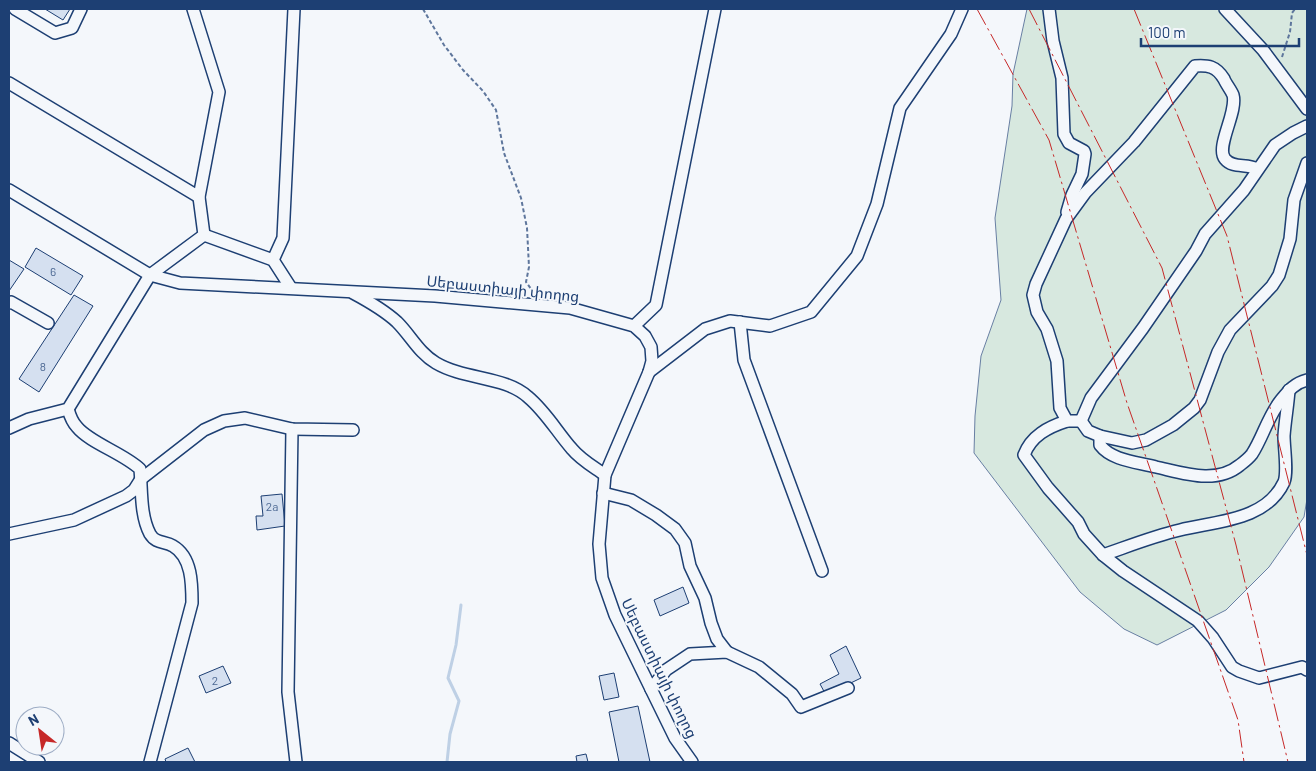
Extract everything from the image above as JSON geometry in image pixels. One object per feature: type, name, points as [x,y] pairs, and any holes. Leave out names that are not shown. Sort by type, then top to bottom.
[{"type":"street","points":[[15,9],[55,33],[72,28],[81,9]]},
{"type":"street","points":[[193,9],[219,92],[199,197],[204,235]]},
{"type":"street","points":[[273,260],[283,238],[294,9]]},
{"type":"street","points":[[634,326],[656,305],[715,9]]},
{"type":"street","points":[[649,372],[705,329],[730,321],[770,326],[811,312],[857,256],[878,204],[900,108],[951,34],[962,9]]},
{"type":"street","points":[[1050,9],[1053,41],[1062,78],[1064,134],[1069,143],[1084,151],[1085,154],[1082,174],[1072,195],[1066,219],[1036,284],[1033,296],[1037,312],[1047,329],[1057,361],[1060,408],[1066,421]]},
{"type":"street","points":[[1225,9],[1263,50],[1307,109]]},
{"type":"street","points":[[1066,219],[1085,193],[1134,142],[1195,66],[1208,65],[1219,71],[1233,95],[1234,104],[1222,151],[1225,159],[1236,166],[1252,166],[1257,169]]},
{"type":"street","points":[[9,83],[199,197]]},
{"type":"street","points":[[1080,421],[1091,398],[1143,328],[1196,251],[1205,234],[1244,190],[1275,145],[1307,126]]},
{"type":"street","points":[[1307,163],[1294,200],[1290,239],[1280,275],[1230,330],[1218,352],[1200,400],[1194,408],[1173,425],[1146,440],[1132,443],[1100,436],[1088,430],[1080,421],[1066,421],[1050,426],[1037,436],[1027,447],[1024,455],[1048,488],[1078,522],[1084,534],[1103,555],[1198,621],[1213,638],[1232,667],[1259,678],[1302,667],[1307,670]]},
{"type":"street","name":"Սեբաստիայի փողոց","points":[[9,190],[150,275],[180,283],[435,296],[570,308],[634,326],[646,336],[651,347],[652,361],[649,372],[605,475],[599,544],[602,578],[615,615],[651,689],[675,738],[692,762]]},
{"type":"street","points":[[204,235],[273,260],[291,288]]},
{"type":"street","points":[[9,428],[29,419],[68,410],[150,275],[204,235]]},
{"type":"street","points":[[349,291],[397,322],[422,353],[437,364],[469,376],[512,385],[528,396],[551,420],[573,450],[605,475]]},
{"type":"street","points":[[9,302],[48,323]]},
{"type":"street","points":[[740,322],[744,360],[822,571]]},
{"type":"street","points":[[1100,436],[1100,444],[1103,449],[1118,457],[1189,475],[1207,477],[1223,475],[1236,468],[1251,456],[1275,407],[1298,382],[1307,380]]},
{"type":"street","points":[[1103,555],[1180,530],[1225,522],[1256,510],[1276,494],[1285,480],[1284,437],[1289,390]]},
{"type":"street","points":[[68,410],[72,421],[84,434],[132,461],[140,468],[141,494],[147,527],[151,536],[158,542],[173,546],[182,554],[188,564],[192,583],[192,603],[150,762]]},
{"type":"street","points":[[9,534],[74,520],[126,496],[134,490],[141,479],[204,430],[224,421],[244,418],[292,429],[353,430]]},
{"type":"street","points":[[292,429],[288,692],[296,762]]},
{"type":"street","points":[[603,493],[631,500],[676,530],[685,543],[690,566],[705,598],[717,639],[727,652],[759,667],[792,694],[801,707],[848,688]]},
{"type":"street","points":[[651,689],[666,670],[690,654],[727,652]]},
{"type":"street","points":[[9,742],[39,762]]},
{"type":"path","points":[[423,9],[444,46],[462,70],[483,90],[496,110],[504,153],[521,198],[527,228],[530,266],[526,282],[532,292],[550,306]]},
{"type":"path","points":[[1277,68],[1286,44],[1292,13],[1295,9]]},
{"type":"shaded area","points":[[1027,9],[1307,9],[1307,499],[1304,517],[1269,567],[1226,610],[1157,645],[1124,629],[1080,592],[974,453],[975,416],[981,356],[1001,300],[995,218],[1012,106],[1013,74]]},
{"type":"building","points":[[45,9],[70,9],[63,20]]},
{"type":"building","points":[[36,248],[83,276],[71,295],[25,267]]},
{"type":"building","points":[[9,260],[24,269],[9,291]]},
{"type":"building","points":[[74,295],[93,306],[39,392],[19,379]]},
{"type":"building","points":[[282,494],[285,526],[257,530],[256,516],[263,516],[261,496]]},
{"type":"building","points":[[683,587],[689,603],[660,616],[654,600]]},
{"type":"building","points":[[846,646],[861,678],[826,695],[820,684],[839,674],[830,655]]},
{"type":"building","points":[[223,666],[231,683],[206,693],[199,676]]},
{"type":"building","points":[[614,673],[619,697],[604,700],[599,676]]},
{"type":"building","points":[[638,706],[650,762],[619,762],[609,712]]},
{"type":"building","points":[[188,748],[195,762],[166,762],[165,759]]},
{"type":"building","points":[[586,754],[588,762],[577,762],[576,756]]},
{"type":"waterway","points":[[447,762],[450,734],[459,701],[448,678],[456,645],[461,605]]},
{"type":"power","points":[[977,9],[1049,140],[1127,403],[1238,720],[1244,762]]},
{"type":"power","points":[[1029,9],[1162,268],[1236,545],[1288,762]]},
{"type":"power","points":[[1134,9],[1227,236],[1307,555]]}]
